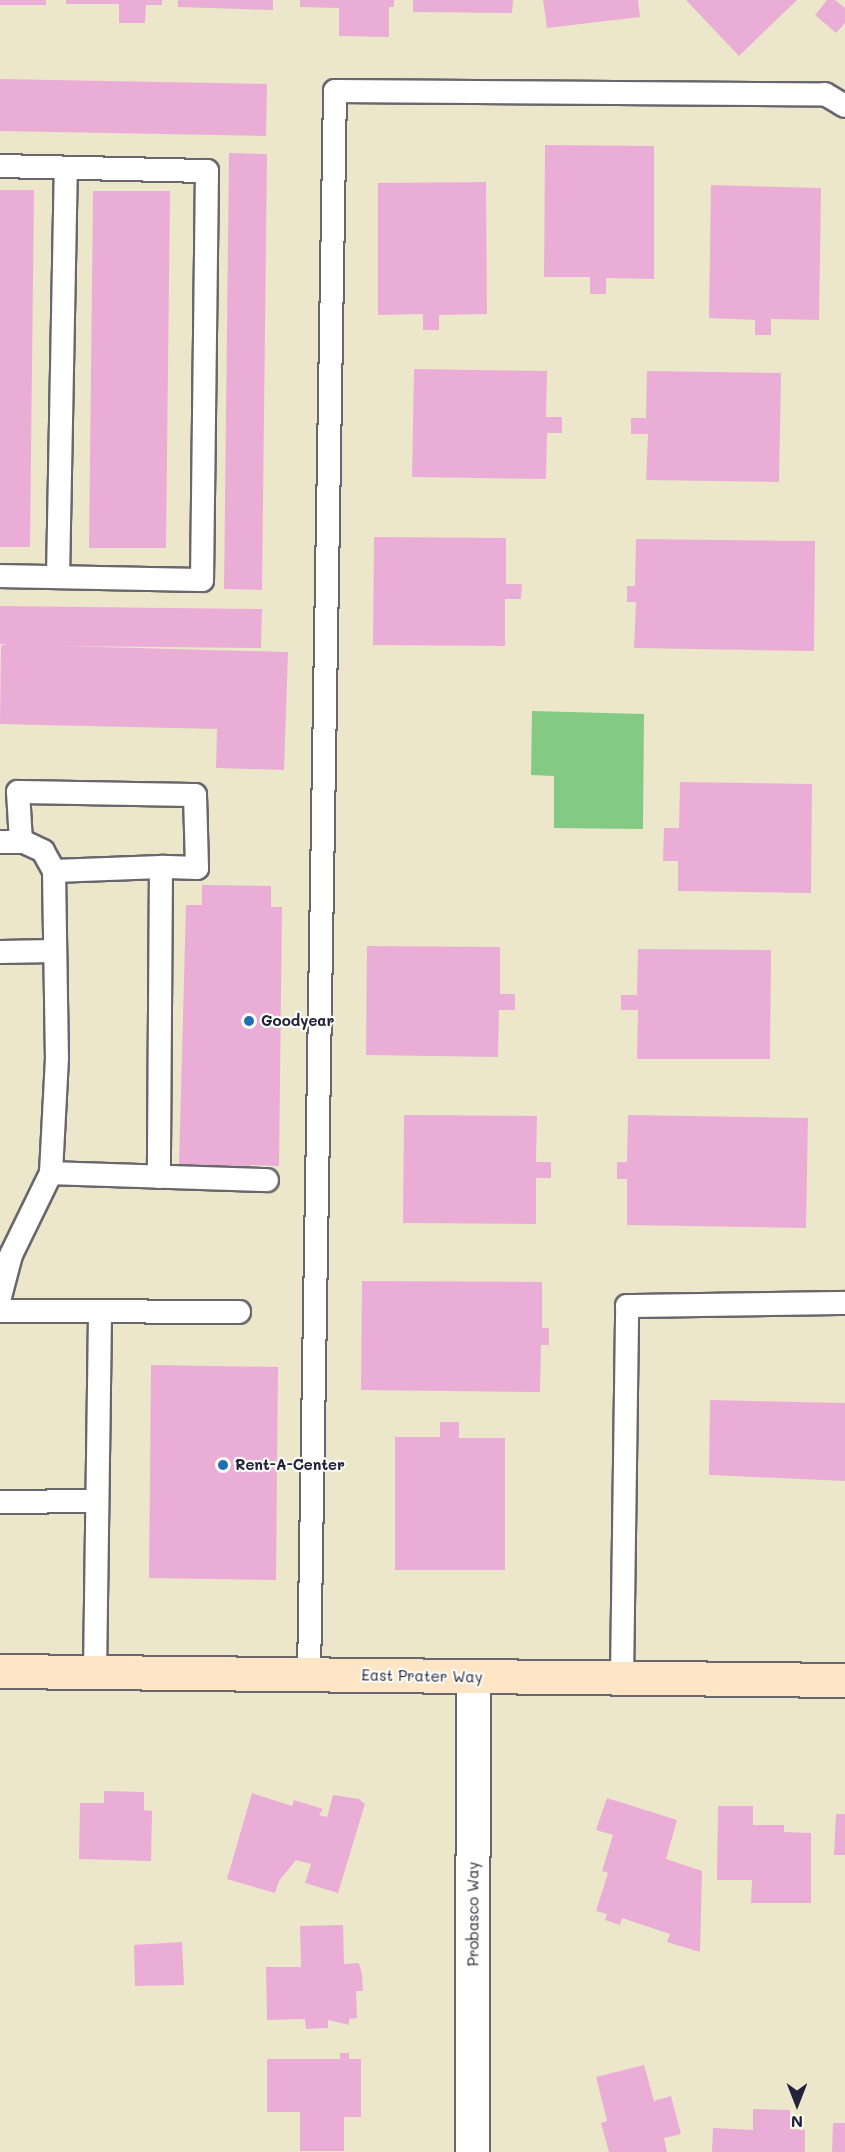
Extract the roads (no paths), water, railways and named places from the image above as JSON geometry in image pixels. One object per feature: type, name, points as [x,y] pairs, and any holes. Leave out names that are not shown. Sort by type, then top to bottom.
[{"type":"main road","name":"East Prater Way","points":[[0,1671],[845,1680]]},
{"type":"street","name":"Probasco Way","points":[[472,2152],[473,1676]]},
{"type":"lane","points":[[309,1675],[335,91],[825,94],[845,106]]},
{"type":"lane","points":[[0,166],[207,171],[202,580],[0,576]]},
{"type":"lane","points":[[58,577],[66,168]]},
{"type":"lane","points":[[1,1282],[29,1213],[51,1173],[57,1058],[54,871],[43,851],[10,842],[18,792],[195,795],[198,868],[54,871]]},
{"type":"lane","points":[[159,1176],[161,867]]},
{"type":"lane","points":[[0,952],[54,951]]},
{"type":"lane","points":[[51,1173],[267,1180]]},
{"type":"lane","points":[[622,1678],[627,1306],[845,1303]]},
{"type":"lane","points":[[0,1311],[239,1312]]},
{"type":"lane","points":[[95,1673],[100,1311]]},
{"type":"lane","points":[[0,1502],[98,1501]]},
{"type":"place","name":"Goodyear","points":[[249,1021]]},
{"type":"place","name":"Rent-A-Center","points":[[223,1465]]}]
